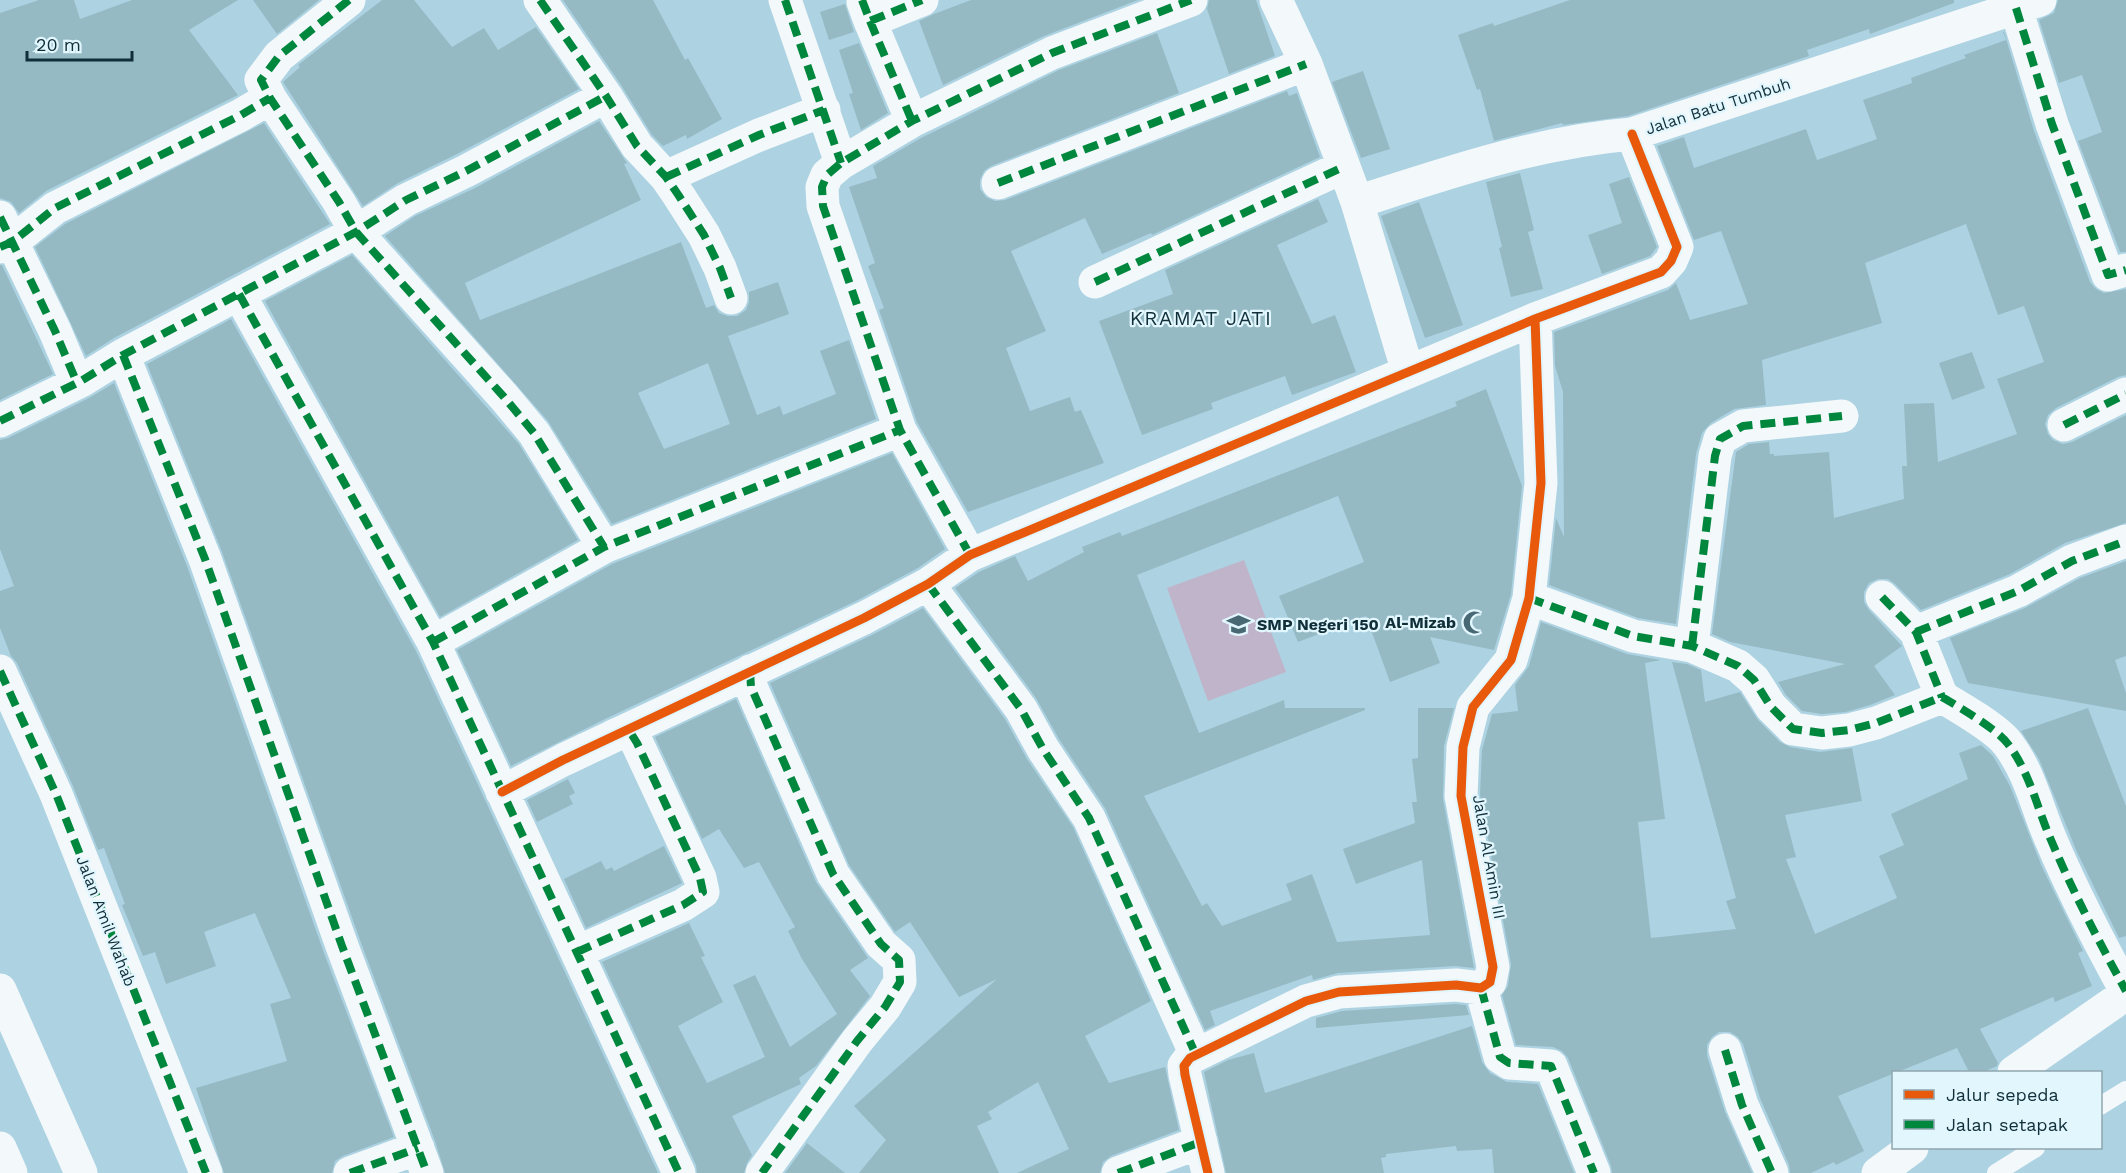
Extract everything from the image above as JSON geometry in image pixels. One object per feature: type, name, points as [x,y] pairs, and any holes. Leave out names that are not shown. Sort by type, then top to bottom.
[{"type":"main road","points":[[349,0],[279,56],[261,80],[270,98],[339,202],[356,232],[534,433],[604,547]]},
{"type":"main road","points":[[540,0],[606,96],[637,146],[666,177],[704,235],[731,298]]},
{"type":"main road","points":[[785,0],[841,163]]},
{"type":"main road","points":[[912,121],[866,10],[922,0]]},
{"type":"main road","points":[[970,555],[900,430],[823,206],[822,187],[827,175],[841,163],[912,121],[1052,53],[1191,0]]},
{"type":"main road","points":[[1276,0],[1306,64],[1357,202],[1408,372]]},
{"type":"main road","points":[[2028,4],[2052,124],[2108,275],[2126,270]]},
{"type":"main road","name":"Jalan Batu Tumbuh","points":[[1357,202],[1482,162],[1598,137],[1632,134],[2028,4]]},
{"type":"main road","points":[[998,183],[1306,64]]},
{"type":"main road","points":[[0,421],[77,383],[123,354],[356,232],[406,200],[466,171],[606,96]]},
{"type":"main road","points":[[77,383],[55,331],[4,235],[241,115],[270,98]]},
{"type":"main road","points":[[666,177],[759,135],[824,110]]},
{"type":"main road","points":[[502,792],[750,670],[864,618],[928,584],[970,555],[1536,319],[1661,272],[1677,247],[1632,134]]},
{"type":"main road","points":[[1095,282],[1344,167]]},
{"type":"main road","points":[[239,294],[433,642],[679,1173]]},
{"type":"main road","name":"Jalan Al Amin III","points":[[1480,988],[1490,982],[1493,967],[1461,796],[1463,747],[1473,707],[1511,660],[1529,598],[1541,483],[1536,319]]},
{"type":"main road","points":[[123,354],[205,559],[342,946],[423,1160],[350,1173]]},
{"type":"main road","points":[[2064,425],[2126,394]]},
{"type":"main road","points":[[1692,646],[1715,456],[1720,439],[1743,426],[1842,416]]},
{"type":"main road","points":[[433,642],[604,547],[900,430]]},
{"type":"main road","points":[[1916,632],[2018,591],[2072,561],[2126,541]]},
{"type":"main road","points":[[928,584],[1021,709],[1043,749],[1089,818],[1196,1056]]},
{"type":"main road","points":[[1882,597],[1916,632],[1942,697],[1968,713],[2007,743],[2031,784],[2050,838],[2085,916],[2126,993],[2015,1071]]},
{"type":"main road","points":[[1529,598],[1633,636],[1692,646],[1738,666],[1754,680],[1771,708],[1793,729],[1822,733],[1849,729],[1876,723],[1942,697]]},
{"type":"main road","points":[[750,670],[751,687],[833,874],[881,944],[899,960],[900,982],[885,1007],[857,1041],[762,1173]]},
{"type":"main road","name":"Jalan Amil Wahab","points":[[0,671],[56,794],[206,1173]]},
{"type":"main road","points":[[577,952],[683,905],[702,892],[700,878],[638,743],[632,735],[622,732],[613,736]]},
{"type":"main road","points":[[1118,1173],[1205,1158],[1184,1066],[1190,1058],[1306,1001],[1339,992],[1456,986],[1480,988],[1500,1057],[1509,1063],[1551,1065],[1594,1173]]},
{"type":"main road","points":[[0,990],[81,1173]]},
{"type":"main road","points":[[1725,1050],[1742,1105],[1772,1173]]},
{"type":"main road","points":[[0,1148],[11,1173]]},
{"type":"main road","points":[[1878,1173],[1911,1149]]},
{"type":"lane","points":[[2102,1105],[2126,1090]]},
{"type":"lane","points":[[1996,1173],[2034,1149]]},
{"type":"shaded area","points":[[1244,560],[1286,672],[1208,701],[1167,588]]},
{"type":"building","points":[[39,0],[74,0],[80,19],[132,0],[238,0],[189,30],[238,95],[46,191],[19,213],[11,202],[0,198],[0,13]]},
{"type":"building","points":[[253,0],[319,0],[277,34]]},
{"type":"building","points":[[382,0],[414,0],[452,47],[484,28],[498,50],[536,27],[579,89],[398,183],[363,206],[283,82],[300,67],[298,65]]},
{"type":"building","points":[[563,0],[653,0],[685,60],[688,58],[722,119],[687,139],[686,135],[663,146],[652,135]]},
{"type":"building","points":[[971,0],[1138,0],[1044,36],[943,85],[919,21]]},
{"type":"building","points":[[1209,0],[1256,0],[1275,56],[1229,74],[1207,9]]},
{"type":"building","points":[[1570,0],[1954,0],[1954,3],[1870,34],[1869,29],[1807,50],[1809,56],[1628,116],[1563,125],[1562,123],[1494,141],[1480,89],[1477,90],[1458,35],[1493,23],[1494,26]]},
{"type":"building","points":[[2058,0],[2126,0],[2126,252],[2120,252],[2078,141],[2102,132],[2082,75],[2059,83],[2039,20],[2054,13]]},
{"type":"building","points":[[845,4],[854,32],[829,40],[820,12]]},
{"type":"building","points":[[2004,32],[2034,131],[2090,282],[2104,293],[2126,289],[2126,375],[2056,408],[2048,415],[2045,424],[2053,440],[2063,444],[2072,442],[2126,415],[2126,523],[2065,543],[2010,574],[1921,610],[1888,579],[1878,579],[1869,583],[1864,592],[1864,602],[1902,646],[1874,666],[1895,695],[1846,712],[1822,714],[1802,711],[1786,695],[1778,682],[1845,664],[1730,642],[1712,634],[1736,452],[1749,444],[1769,442],[1770,454],[1774,456],[1829,452],[1834,518],[1904,499],[1902,466],[1907,466],[1904,404],[1934,403],[1938,462],[2017,434],[1997,379],[2044,362],[2024,306],[1998,315],[1966,224],[1865,263],[1882,323],[1762,360],[1766,405],[1734,409],[1711,423],[1702,433],[1696,454],[1676,624],[1638,618],[1549,585],[1556,518],[1564,537],[1563,392],[1555,366],[1554,332],[1668,290],[1676,283],[1690,320],[1748,304],[1721,231],[1694,240],[1657,146],[1684,137],[1694,168],[1806,129],[1817,160],[1877,139],[1863,100],[1912,83],[1911,78],[1966,58],[1964,55],[2006,40]]},
{"type":"building","points":[[1157,33],[1179,93],[991,166],[984,171],[980,180],[980,189],[986,197],[995,201],[1005,200],[1287,91],[1289,96],[1297,93],[1320,157],[1152,235],[1151,233],[1102,254],[1085,218],[1011,251],[1046,331],[1006,348],[1030,411],[1070,397],[1075,412],[1081,410],[1104,463],[968,512],[917,422],[879,310],[884,308],[868,266],[875,263],[849,187],[877,178],[873,166],[921,138],[1059,70]]},
{"type":"building","points":[[859,43],[888,113],[861,130],[849,94],[853,93],[839,50]]},
{"type":"building","points":[[1363,71],[1390,149],[1361,158],[1332,82]]},
{"type":"building","points":[[599,121],[627,163],[624,164],[641,200],[465,283],[480,320],[681,242],[706,308],[714,305],[719,313],[737,316],[746,310],[749,292],[778,282],[789,314],[728,336],[757,415],[780,406],[783,415],[836,394],[820,351],[849,340],[876,419],[612,524],[548,421],[385,236],[415,216],[475,188]],"holes":[[[708,363],[730,424],[664,449],[638,393]]]},
{"type":"building","points":[[264,123],[330,224],[114,338],[86,356],[35,247],[65,224]]},
{"type":"building","points":[[1520,173],[1534,230],[1528,232],[1543,289],[1511,297],[1499,248],[1502,247],[1486,182]]},
{"type":"building","points":[[1629,177],[1657,247],[1650,256],[1602,274],[1588,235],[1622,223],[1609,184]]},
{"type":"building","points":[[1318,199],[1328,222],[1277,245],[1312,324],[1335,315],[1356,372],[1292,395],[1285,376],[1211,403],[1213,409],[1142,435],[1099,321],[1173,294],[1165,270]]},
{"type":"building","points":[[1419,202],[1463,325],[1425,338],[1381,216]]},
{"type":"building","points":[[352,255],[519,444],[578,540],[440,617],[265,301]]},
{"type":"building","points":[[0,265],[53,374],[0,400]]},
{"type":"building","points":[[231,319],[416,651],[658,1173],[445,1173],[222,552],[147,364]]},
{"type":"building","points":[[1972,352],[1985,388],[1952,400],[1939,363]]},
{"type":"building","points":[[114,383],[187,566],[324,953],[394,1137],[343,1156],[335,1161],[332,1173],[224,1173],[196,1088],[287,1061],[270,1004],[291,998],[255,913],[204,932],[216,966],[166,984],[155,952],[143,956],[122,905],[125,904],[104,848],[98,850],[73,786],[0,628],[0,591],[14,586],[0,549],[0,440],[89,398]]},
{"type":"building","points":[[1486,389],[1522,486],[1511,594],[1494,650],[1430,637],[1440,663],[1390,682],[1366,616],[1298,642],[1279,596],[1364,562],[1338,496],[1137,575],[1199,733],[1284,700],[1285,708],[1365,708],[1365,710],[1144,796],[1202,906],[1207,903],[1222,926],[1292,900],[1286,884],[1312,874],[1337,942],[1430,935],[1422,860],[1356,884],[1343,849],[1415,823],[1412,802],[1417,802],[1412,759],[1418,758],[1418,708],[1454,708],[1444,746],[1443,799],[1474,968],[1455,966],[1338,973],[1313,980],[1312,975],[1210,1011],[1215,1025],[1205,1030],[1105,808],[1059,739],[1036,698],[955,588],[979,572],[1015,556],[1028,581],[1084,552],[1082,547],[1120,532],[1122,536],[1457,406],[1455,402]]},
{"type":"building","points":[[892,453],[945,549],[918,568],[856,601],[605,719],[511,766],[457,650],[612,564]]},
{"type":"building","points":[[2126,561],[2126,656],[2115,660],[2126,693],[2126,711],[1968,683],[1950,638],[2025,608],[2080,578]]},
{"type":"building","points":[[923,608],[1005,719],[1027,759],[1073,827],[1151,1001],[1085,1036],[1109,1083],[1165,1067],[1179,1130],[1111,1156],[1103,1162],[1100,1173],[1017,1173],[1069,1149],[1038,1082],[988,1112],[992,1119],[977,1126],[999,1173],[859,1173],[886,1140],[854,1106],[997,979],[959,997],[910,922],[895,932],[849,865],[770,683]]},
{"type":"building","points":[[1541,622],[1627,654],[1661,660],[1645,663],[1665,819],[1638,822],[1651,938],[1736,929],[1726,901],[1736,898],[1672,662],[1687,664],[1701,670],[1705,702],[1740,692],[1758,720],[1780,742],[1790,747],[1820,752],[1852,748],[1862,801],[1785,815],[1796,857],[1786,859],[1815,934],[1897,898],[1879,856],[1904,845],[1891,814],[1968,779],[1959,753],[1981,745],[1993,756],[2010,786],[2042,867],[2083,951],[2078,953],[2092,986],[2055,1002],[2053,997],[1980,1029],[1998,1063],[1997,1066],[1985,1071],[1968,1071],[1957,1048],[1900,1071],[1892,1071],[1892,1074],[1838,1096],[1864,1151],[1836,1165],[1834,1162],[1811,1173],[1790,1173],[1789,1165],[1760,1098],[1743,1044],[1730,1032],[1719,1032],[1707,1045],[1707,1056],[1725,1112],[1752,1173],[1612,1173],[1568,1058],[1562,1051],[1553,1047],[1516,1045],[1502,995],[1508,986],[1511,964],[1480,795],[1482,750],[1492,714],[1518,711],[1515,685],[1529,666]]},
{"type":"building","points":[[736,699],[816,882],[868,958],[850,970],[870,996],[816,1066],[799,1078],[801,1084],[732,1116],[752,1155],[744,1173],[697,1173],[696,1165],[602,962],[689,923],[705,956],[701,957],[723,1002],[678,1026],[707,1083],[765,1057],[733,985],[755,975],[790,1047],[837,1014],[802,959],[788,931],[795,927],[759,862],[744,868],[719,829],[702,839],[655,737]]},
{"type":"building","points":[[2088,708],[2126,806],[2126,936],[2119,938],[2077,852],[2039,759],[2021,731]]},
{"type":"building","points":[[568,779],[575,793],[569,796],[573,804],[537,822],[527,800]]},
{"type":"building","points":[[664,846],[682,883],[586,928],[564,879],[601,861],[606,870],[612,867],[614,871]]},
{"type":"building","points":[[1466,1005],[1469,1015],[1316,1028],[1316,1018],[1342,1011]]},
{"type":"building","points":[[1472,1026],[1482,1062],[1490,1073],[1507,1082],[1538,1084],[1574,1173],[1494,1173],[1492,1149],[1457,1151],[1456,1146],[1386,1154],[1386,1157],[1381,1158],[1384,1173],[1226,1173],[1204,1072],[1228,1060],[1254,1053],[1265,1093]]},
{"type":"building","points":[[807,1143],[845,1173],[785,1173]]},
{"type":"marked path","points":[[349,0],[279,56],[261,80],[270,98],[339,202],[356,232],[534,433],[604,547]]},
{"type":"marked path","points":[[540,0],[606,96],[637,146],[666,177],[704,235],[731,298]]},
{"type":"marked path","points":[[785,0],[841,163]]},
{"type":"marked path","points":[[862,0],[870,21],[922,0]]},
{"type":"marked path","points":[[970,555],[900,430],[823,206],[822,187],[827,175],[841,163],[912,121],[1052,53],[1191,0]]},
{"type":"marked path","points":[[2016,8],[2052,124],[2108,275],[2126,270]]},
{"type":"marked path","points":[[870,21],[912,121]]},
{"type":"marked path","points":[[998,183],[1306,64]]},
{"type":"marked path","points":[[0,421],[81,381],[123,355],[356,232],[406,200],[466,171],[606,96]]},
{"type":"marked path","points":[[0,247],[12,242],[55,208],[241,115],[270,98]]},
{"type":"marked path","points":[[666,177],[759,135],[824,110]]},
{"type":"marked path","points":[[1095,282],[1343,167]]},
{"type":"marked path","points":[[0,217],[55,331],[77,383]]},
{"type":"marked path","points":[[239,294],[433,642],[679,1173]]},
{"type":"marked path","points":[[123,355],[205,559],[342,946],[427,1173]]},
{"type":"marked path","points":[[2064,425],[2126,394]]},
{"type":"marked path","points":[[1692,646],[1715,456],[1720,439],[1743,426],[1842,416]]},
{"type":"marked path","points":[[433,642],[604,547],[900,430]]},
{"type":"marked path","points":[[1916,632],[2018,591],[2072,561],[2126,541]]},
{"type":"marked path","points":[[928,584],[1021,709],[1043,749],[1089,818],[1196,1055]]},
{"type":"marked path","points":[[1882,597],[1916,632],[1942,697]]},
{"type":"marked path","points":[[1529,598],[1633,636],[1692,646],[1738,666],[1754,680],[1771,707],[1793,729],[1822,733],[1849,730],[1876,723],[1942,697],[1977,719],[2003,738],[2016,755],[2068,879],[2126,991]]},
{"type":"marked path","points":[[0,671],[56,794],[206,1173]]},
{"type":"marked path","points":[[750,671],[751,687],[833,874],[881,944],[899,960],[900,982],[885,1007],[857,1041],[762,1173]]},
{"type":"marked path","points":[[577,952],[683,905],[703,892],[700,878],[637,743],[632,735],[621,733]]},
{"type":"marked path","points":[[1481,988],[1500,1057],[1509,1063],[1551,1066],[1594,1173]]},
{"type":"marked path","points":[[1725,1050],[1742,1105],[1772,1173]]},
{"type":"marked path","points":[[1118,1173],[1201,1142]]},
{"type":"marked path","points":[[350,1173],[418,1148]]},
{"type":"cycle path","points":[[502,792],[563,760],[864,618],[928,584],[970,555],[1535,319],[1661,272],[1671,261],[1677,247],[1632,134]]},
{"type":"cycle path","points":[[1208,1173],[1185,1075],[1184,1066],[1190,1058],[1306,1001],[1339,992],[1456,985],[1481,988],[1490,982],[1493,967],[1461,796],[1463,747],[1473,707],[1511,660],[1529,598],[1541,483],[1535,319]]},
{"type":"place","name":"Al-Mizab","points":[[1474,622]]},
{"type":"place","name":"SMP Negeri 150","points":[[1239,624]]},
{"type":"district","name":"KRAMAT JATI","points":[[1201,318]]}]
